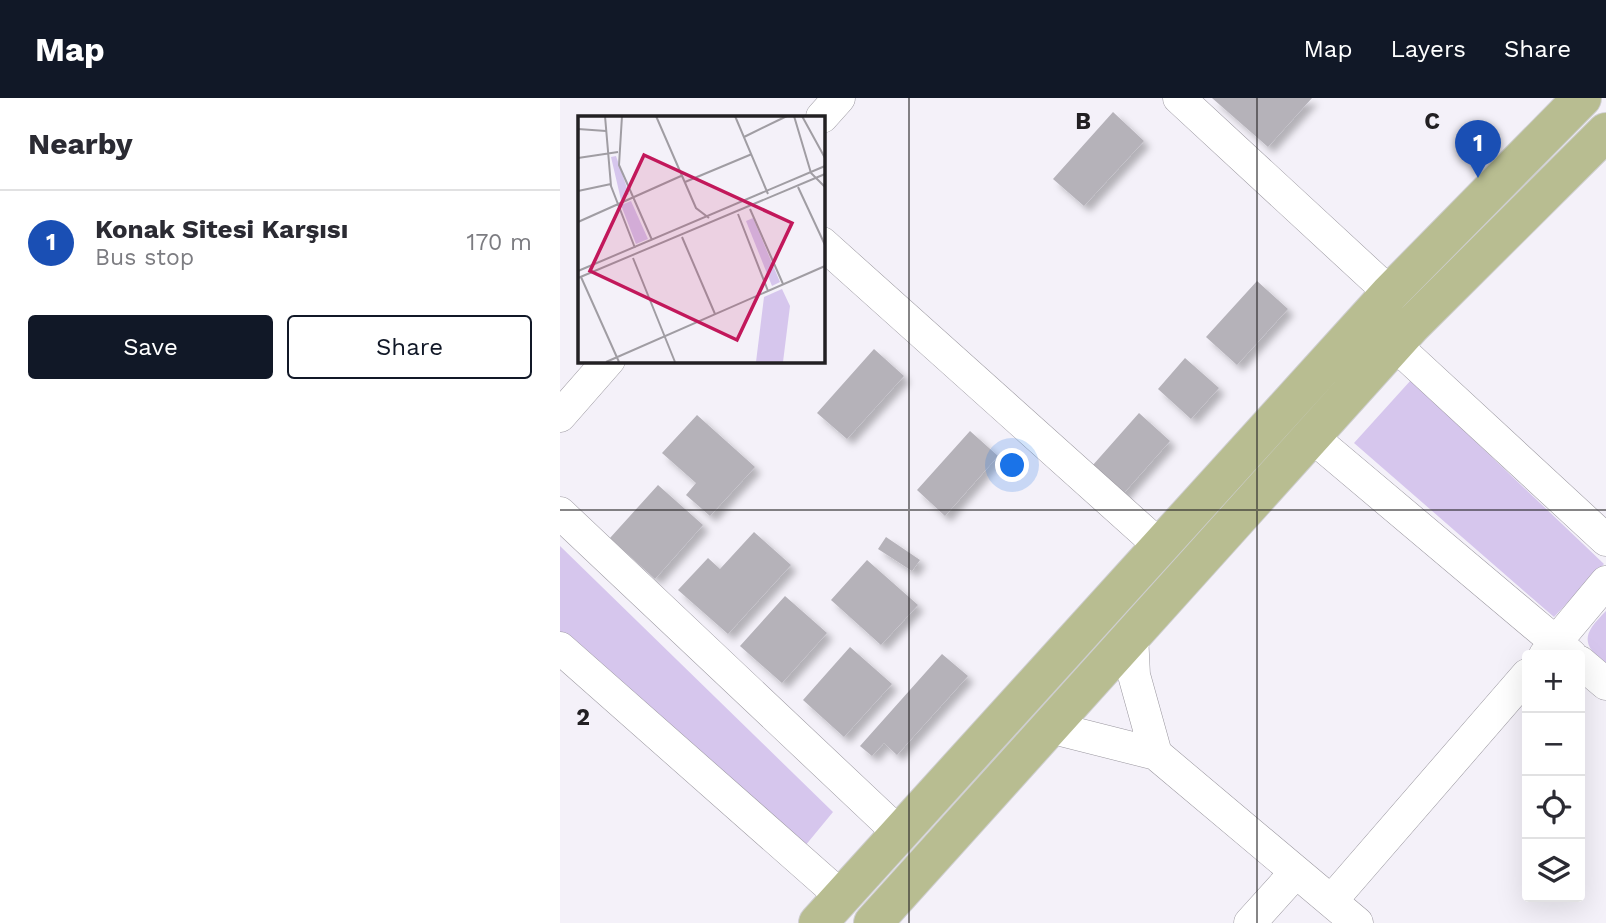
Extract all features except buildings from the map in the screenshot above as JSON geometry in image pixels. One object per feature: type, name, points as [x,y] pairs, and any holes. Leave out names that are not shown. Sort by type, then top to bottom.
[{"type":"main road","points":[[830,910],[1390,293],[1582,98]]},
{"type":"main road","points":[[873,923],[1394,344],[1606,132]]},
{"type":"street","points":[[823,116],[839,98]]},
{"type":"street","points":[[1179,98],[1390,293]]},
{"type":"street","points":[[824,245],[1160,546]]},
{"type":"street","points":[[1394,344],[1606,540]]},
{"type":"street","points":[[560,416],[607,362]]},
{"type":"street","points":[[1311,436],[1558,650]]},
{"type":"street","points":[[560,513],[900,833]]},
{"type":"street","points":[[1565,650],[1606,582]]},
{"type":"street","points":[[1132,634],[1134,675],[1156,754]]},
{"type":"street","points":[[560,648],[830,910]]},
{"type":"street","points":[[1585,669],[1606,684]]},
{"type":"street","points":[[1332,900],[1522,681]]},
{"type":"street","points":[[1049,727],[1156,754],[1357,923]]},
{"type":"street","points":[[1250,923],[1295,873]]},
{"type":"shaded area","points":[[1411,380],[1604,564],[1554,617],[1354,443]]},
{"type":"shaded area","points":[[560,546],[833,812],[800,852],[560,633]]},
{"type":"shaded area","points":[[1606,611],[1606,666],[1592,651],[1588,639],[1592,626]]},
{"type":"place","name":"Konak Sitesi Karşısı","points":[[1478,178]]}]
